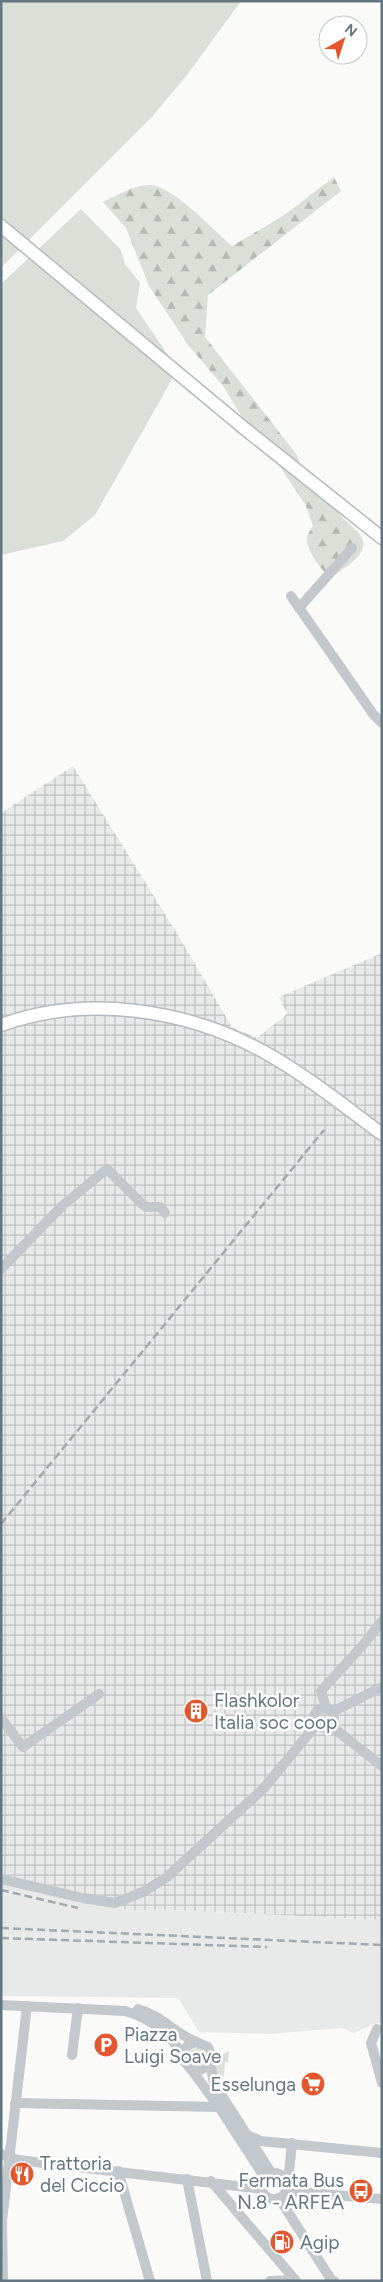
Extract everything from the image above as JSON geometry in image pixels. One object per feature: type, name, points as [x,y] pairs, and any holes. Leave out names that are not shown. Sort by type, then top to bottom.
[{"type":"main road","points":[[1,226],[245,428],[382,538]]},
{"type":"main road","points":[[1,1025],[42,1012],[89,1007],[130,1011],[178,1019],[204,1026],[235,1038],[280,1062],[382,1134]]},
{"type":"street","points":[[299,608],[352,548]]},
{"type":"street","points":[[291,596],[373,714],[382,723]]},
{"type":"street","points":[[1,1269],[62,1206],[106,1169],[142,1204],[147,1207],[160,1207],[165,1213]]},
{"type":"street","points":[[382,1621],[321,1692],[329,1710],[334,1721],[331,1726],[324,1729],[316,1725],[314,1720],[316,1712],[320,1709],[329,1710],[382,1687]]},
{"type":"street","points":[[1,1718],[23,1747],[99,1694]]},
{"type":"street","points":[[1,1879],[83,1898],[115,1903],[143,1892],[167,1877],[264,1788],[316,1725]]},
{"type":"street","points":[[331,1726],[382,1766]]},
{"type":"street","points":[[1,2006],[135,2009],[144,2011],[208,2048],[210,2073],[214,2085],[247,2135],[268,2176]]},
{"type":"street","points":[[3,2281],[2,2221],[5,2156],[15,2103],[27,2006]]},
{"type":"street","points":[[72,2055],[78,2008]]},
{"type":"street","points":[[112,2009],[137,2015],[158,2027],[172,2040],[185,2064],[191,2069],[268,2176]]},
{"type":"street","points":[[377,2029],[371,2043],[382,2083]]},
{"type":"street","points":[[182,2056],[188,2045],[196,2042]]},
{"type":"street","points":[[191,2069],[200,2070],[205,2068],[210,2060]]},
{"type":"street","points":[[15,2103],[219,2107]]},
{"type":"street","points":[[247,2135],[261,2141],[382,2153]]},
{"type":"street","points":[[292,2144],[289,2172],[284,2179],[283,2194],[333,2281]]},
{"type":"street","points":[[5,2156],[262,2189],[268,2198],[283,2194],[382,2199]]},
{"type":"street","points":[[118,2171],[150,2281]]},
{"type":"street","points":[[268,2176],[279,2174],[284,2179]]},
{"type":"street","points":[[262,2189],[268,2176]]},
{"type":"street","points":[[187,2179],[207,2281]]},
{"type":"street","points":[[211,2181],[296,2280]]},
{"type":"street","points":[[270,2281],[296,2280]]},
{"type":"shaded area","points":[[73,766],[178,935],[232,1027],[257,1038],[287,1014],[279,997],[382,953],[382,1920],[175,1910],[129,1910],[1,1884],[1,813]]},
{"type":"shaded area","points":[[1,1884],[129,1910],[175,1910],[382,1920],[382,2021],[354,2033],[342,2028],[270,2034],[199,2032],[178,1998],[1,1996]]},
{"type":"green space","points":[[1,1],[241,1],[187,75],[151,118],[1,268]]},
{"type":"green space","points":[[334,177],[341,191],[208,295],[205,337],[297,455],[300,463],[326,498],[362,538],[363,546],[359,556],[331,578],[316,561],[308,546],[307,537],[313,526],[306,506],[271,453],[244,420],[223,386],[189,346],[149,286],[126,228],[103,202],[144,185],[159,187],[181,200],[232,246],[283,216]]},
{"type":"green space","points":[[81,209],[121,250],[125,264],[140,283],[136,308],[174,364],[175,370],[170,383],[95,515],[63,541],[1,555],[1,284]]},
{"type":"green space","points":[[197,2048],[203,2051],[206,2057],[203,2063],[197,2066],[191,2063],[188,2057],[191,2051]]},
{"type":"green space","points":[[229,2051],[228,2062],[225,2062],[223,2082],[227,2086],[225,2092],[218,2076],[217,2064],[223,2054]]},
{"type":"railway","points":[[1,1524],[324,1130]]},
{"type":"railway","points":[[1,1890],[78,1908]]},
{"type":"railway","points":[[1,1928],[382,1945]]},
{"type":"railway","points":[[1,1938],[267,1947]]},
{"type":"place","name":"Flashkolor Italia soc coop","points":[[196,1711]]},
{"type":"place","name":"Piazza Luigi Soave","points":[[106,2045]]},
{"type":"place","name":"Esselunga","points":[[313,2084]]},
{"type":"place","name":"Trattoria del Ciccio","points":[[22,2174]]},
{"type":"place","name":"Fermata Bus N.8 - ARFEA","points":[[361,2191]]},
{"type":"place","name":"Agip","points":[[282,2242]]}]
